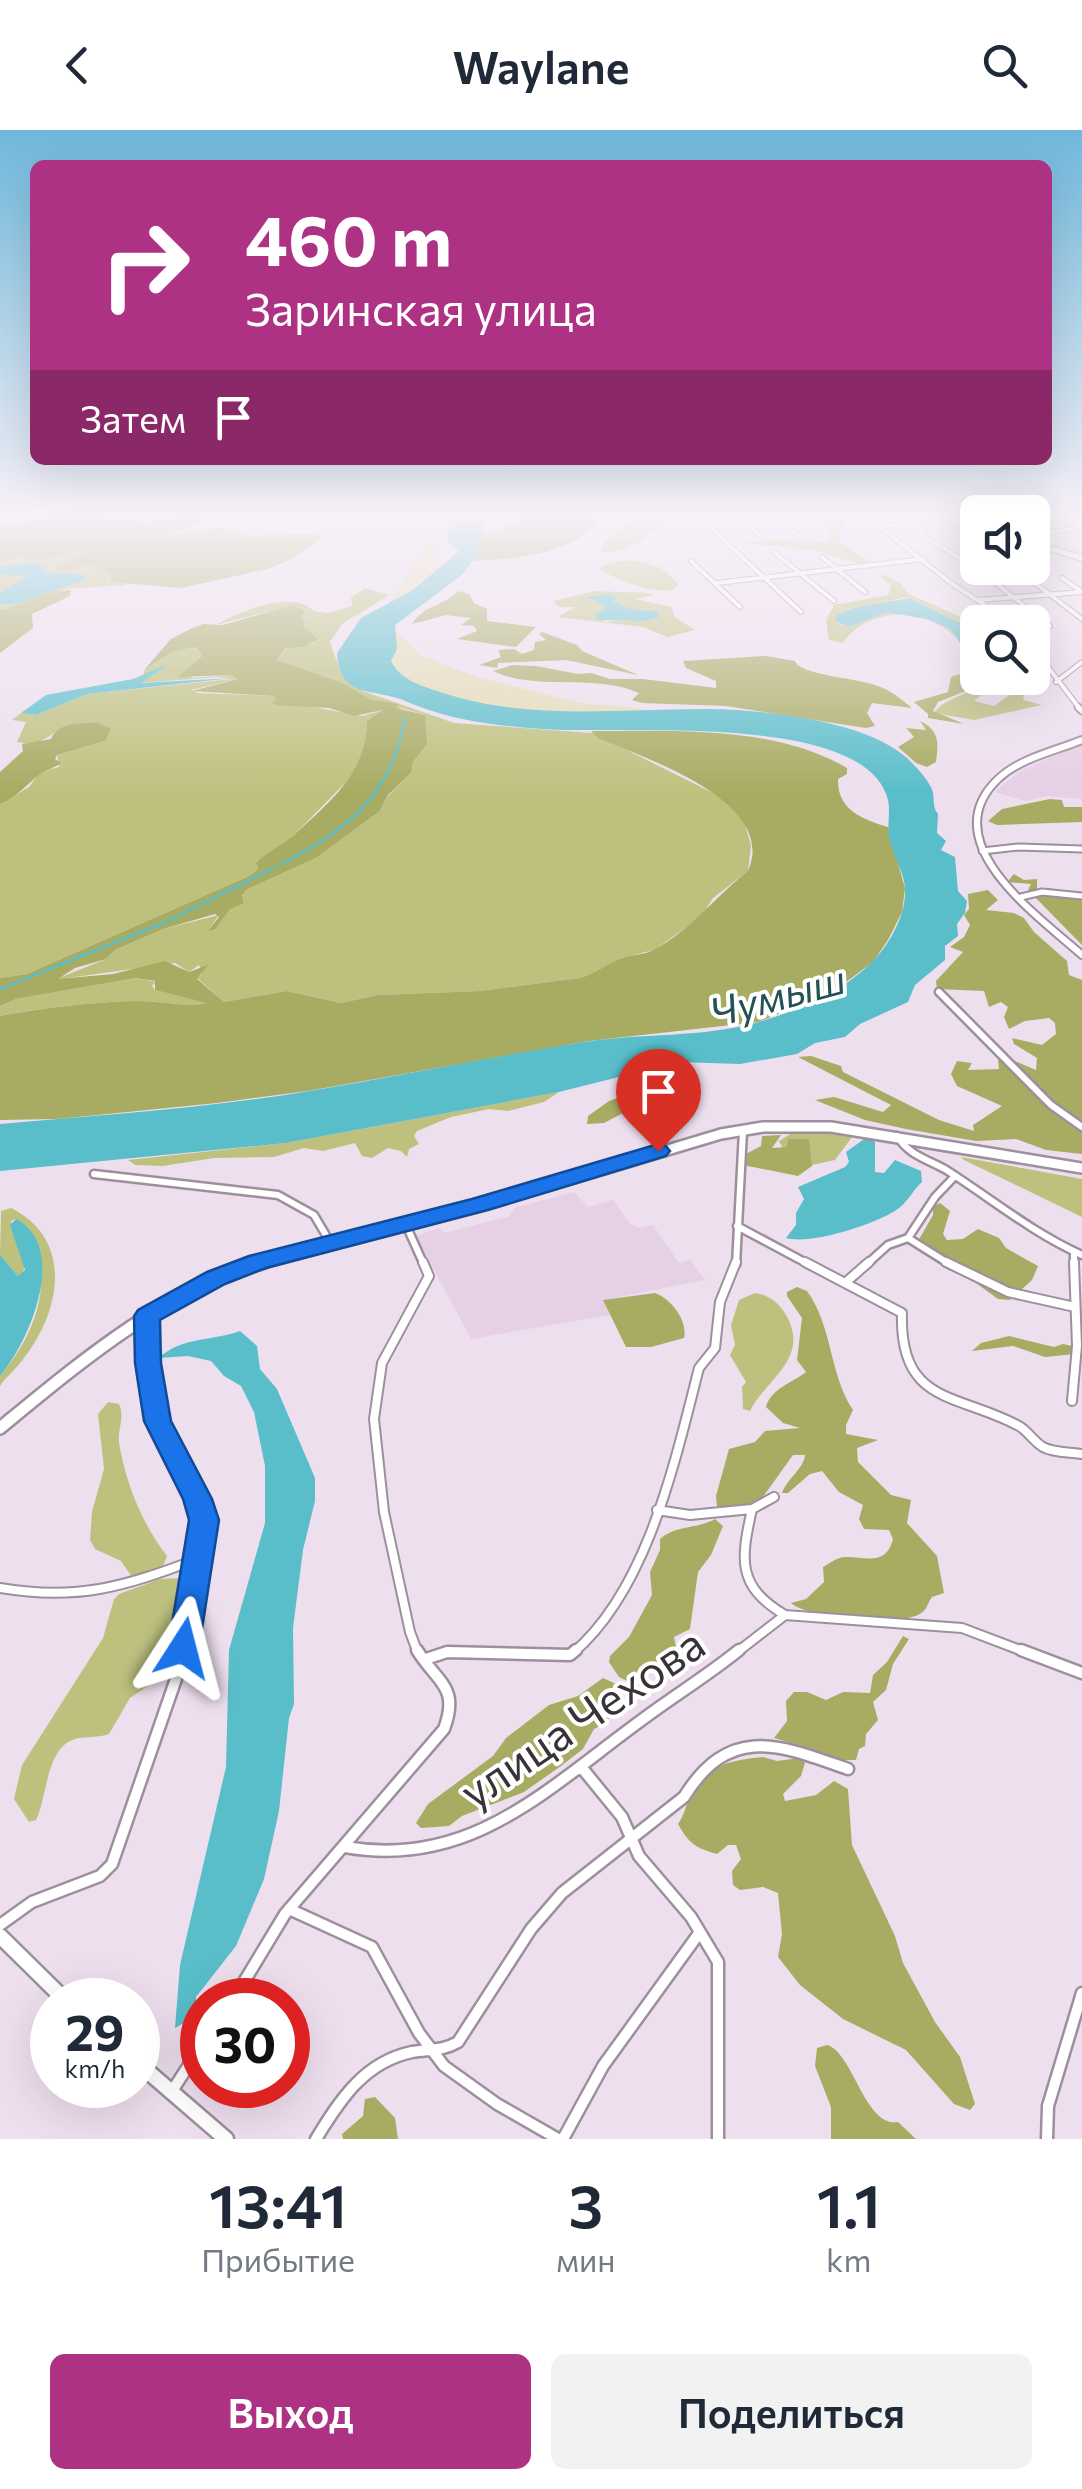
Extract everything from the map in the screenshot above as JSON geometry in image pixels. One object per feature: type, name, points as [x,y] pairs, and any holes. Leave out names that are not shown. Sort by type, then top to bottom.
[{"type":"street","points":[[795,606],[802,612]]},
{"type":"street","points":[[1056,682],[1082,662]]},
{"type":"street","points":[[1050,673],[1082,710]]},
{"type":"street","points":[[1082,740],[1016,768],[990,787],[977,817],[976,839],[980,851],[1021,898],[1082,955]]},
{"type":"street","points":[[980,851],[1018,847],[1082,849]]},
{"type":"street","points":[[1021,898],[1042,892],[1082,896]]},
{"type":"street","points":[[939,992],[1052,1105],[1082,1127]]},
{"type":"street","points":[[0,1428],[70,1366],[147,1316],[232,1271],[544,1187],[682,1143],[743,1130],[831,1127],[1082,1168]]},
{"type":"street","points":[[426,1659],[446,1652],[574,1653],[622,1600],[642,1560],[698,1368],[715,1348],[720,1302],[736,1264],[743,1130]]},
{"type":"street","points":[[897,1136],[910,1151],[955,1176],[1006,1214],[1078,1254],[1075,1307],[1082,1355],[1072,1400]]},
{"type":"street","points":[[94,1174],[278,1195],[314,1216],[330,1242]]},
{"type":"street","points":[[844,1283],[888,1245],[908,1238],[926,1216],[935,1191],[955,1176]]},
{"type":"street","points":[[245,1978],[289,1909],[345,1846],[452,1710],[449,1690],[414,1644],[389,1532],[376,1434],[382,1362],[421,1302],[429,1276],[406,1224]]},
{"type":"street","points":[[737,1226],[902,1312],[901,1340],[908,1360],[918,1378],[934,1392],[1020,1427],[1050,1450],[1082,1454]]},
{"type":"street","points":[[908,1238],[946,1265],[985,1284],[1030,1300],[1075,1307]]},
{"type":"street","points":[[43,1978],[1,1936],[32,1902],[100,1876],[112,1864],[178,1673],[188,1624],[194,1560],[203,1542],[204,1520],[198,1499],[158,1421],[148,1363],[147,1316]]},
{"type":"street","points":[[657,1510],[690,1515],[752,1510],[774,1496]]},
{"type":"street","points":[[752,1510],[744,1571],[758,1596],[784,1614],[962,1628],[1082,1673]]},
{"type":"street","points":[[0,1588],[68,1598],[103,1593],[194,1560]]},
{"type":"street","name":"улица Чехова","points":[[345,1846],[384,1853],[458,1840],[513,1812],[582,1768],[784,1614]]},
{"type":"street","points":[[316,2139],[341,2094],[364,2072],[404,2054],[448,2049],[461,2038],[531,1929],[562,1892],[684,1797],[697,1776],[741,1746],[789,1748],[848,1770]]},
{"type":"street","points":[[582,1768],[622,1817],[639,1856],[714,1951],[720,1976],[718,2139]]},
{"type":"street","points":[[289,1909],[372,1947],[419,2033],[461,2081],[560,2139],[603,2066],[701,1932]]},
{"type":"street","points":[[1048,2139],[1048,2106],[1082,1993]]},
{"type":"street","points":[[171,2092],[180,2078]]},
{"type":"street","points":[[160,2082],[226,2139]]},
{"type":"shaded area","points":[[1082,743],[1082,799],[1048,796],[1025,801],[995,792],[1018,772]]},
{"type":"shaded area","points":[[574,1192],[588,1207],[613,1200],[630,1224],[639,1228],[653,1225],[679,1263],[690,1260],[705,1280],[604,1300],[610,1315],[471,1339],[416,1236],[439,1228],[444,1233],[510,1216],[514,1208]]},
{"type":"green space","points":[[0,606],[24,606],[19,608],[0,610]]},
{"type":"green space","points":[[49,606],[32,614],[33,628],[0,653],[0,610]]},
{"type":"green space","points":[[289,606],[306,610],[301,618],[303,626],[318,639],[304,647],[286,648],[277,660],[342,683],[372,700],[399,704],[396,708],[425,715],[427,744],[413,762],[411,773],[388,795],[380,811],[316,858],[246,890],[242,895],[244,903],[230,909],[215,929],[208,931],[219,917],[215,914],[163,929],[58,979],[113,974],[165,961],[189,972],[208,965],[197,979],[224,1002],[286,991],[341,1003],[378,995],[480,991],[580,978],[622,958],[649,952],[678,934],[748,871],[752,846],[744,824],[726,803],[674,770],[598,738],[591,731],[689,731],[756,737],[819,754],[847,768],[847,774],[838,779],[846,805],[860,816],[888,827],[905,888],[902,912],[873,962],[830,994],[758,1022],[589,1041],[308,1091],[217,1103],[58,1119],[0,1120],[0,1016],[101,1003],[206,1003],[155,990],[155,981],[136,978],[16,999],[0,1006],[0,978],[27,974],[249,876],[258,869],[256,863],[260,859],[294,835],[344,784],[361,756],[367,721],[383,710],[354,716],[329,708],[275,705],[274,696],[192,691],[238,679],[230,675],[178,677],[202,656],[196,647],[173,652],[145,669],[171,639],[203,624],[223,625]]},
{"type":"green space","points":[[290,606],[216,625],[238,614]]},
{"type":"green space","points":[[295,606],[327,613],[372,606],[342,624],[330,642],[341,673],[363,691],[454,723],[593,733],[732,806],[744,821],[751,845],[748,871],[713,898],[701,917],[654,950],[621,958],[596,974],[580,978],[480,991],[378,995],[341,1003],[286,991],[224,1002],[197,978],[202,974],[199,965],[189,972],[175,963],[54,980],[106,959],[115,950],[163,929],[219,915],[208,931],[232,907],[244,903],[242,894],[246,890],[316,858],[380,811],[388,796],[411,773],[413,762],[427,744],[422,726],[425,715],[401,708],[384,711],[367,729],[364,757],[346,782],[294,835],[256,863],[258,869],[249,876],[27,974],[0,978],[0,804],[29,787],[40,772],[59,767],[57,755],[105,741],[97,722],[64,727],[34,743],[17,742],[26,722],[12,720],[21,713],[36,715],[87,694],[232,679],[140,683],[169,663],[143,676],[145,669],[173,652],[195,647],[202,656],[193,664],[192,678],[230,675],[238,679],[191,690],[198,693],[274,696],[276,700],[362,716],[399,706],[372,700],[277,660],[287,648],[313,643],[314,636],[302,626],[301,618],[307,610]]},
{"type":"green space","points":[[436,606],[480,606],[487,609],[487,621],[536,627],[516,647],[457,639],[477,631],[474,626],[461,625],[471,618],[446,615],[412,624]]},
{"type":"green space","points":[[603,606],[599,616],[605,622],[659,617],[657,611],[623,606],[665,606],[695,630],[668,637],[643,627],[558,617],[575,607],[559,607]]},
{"type":"green space","points":[[834,606],[865,606],[849,609],[835,622],[849,627],[887,612],[904,615],[863,624],[843,643],[829,640],[826,620]]},
{"type":"green space","points":[[926,606],[960,617],[960,623]]},
{"type":"green space","points":[[539,634],[638,675],[566,660],[498,663],[497,668],[479,665],[501,657],[498,650],[514,649],[522,654],[534,650],[535,642],[546,640]]},
{"type":"green space","points":[[766,656],[878,686],[912,708],[872,703],[867,713],[875,726],[866,728],[726,706],[642,703],[632,700],[639,693],[621,687],[528,680],[493,671],[512,665],[536,666],[610,679],[716,688],[716,681],[686,668],[683,661]]},
{"type":"green space","points":[[960,674],[960,693],[938,702],[933,711],[964,724],[928,718],[914,702],[948,692],[951,677]]},
{"type":"green space","points":[[960,695],[982,695],[974,701],[994,706],[1010,695],[1024,695],[1023,700],[1042,705],[974,720],[934,713]]},
{"type":"green space","points":[[920,721],[937,738],[936,762],[927,767],[898,747],[914,737],[906,728],[926,730]]},
{"type":"green space","points":[[97,722],[111,729],[105,741],[57,755],[55,759],[61,763],[0,804],[0,772],[23,751],[22,744],[51,739],[65,726]]},
{"type":"green space","points":[[1062,800],[1064,807],[1082,807],[1082,822],[997,825],[988,821],[1002,809]]},
{"type":"green space","points":[[1014,874],[1024,880],[1037,879],[1037,894],[1049,895],[1045,889],[1049,888],[1082,894],[1082,945],[1028,890],[1031,884],[1007,882]]},
{"type":"green space","points":[[988,890],[998,900],[986,910],[1024,918],[1067,961],[1069,975],[1082,980],[1082,1154],[1046,1150],[1016,1139],[976,1141],[865,1120],[815,1100],[834,1097],[883,1112],[891,1105],[798,1057],[811,1056],[841,1066],[843,1072],[939,1120],[974,1131],[973,1125],[1002,1106],[957,1086],[951,1074],[957,1061],[972,1063],[968,1070],[999,1069],[998,1060],[1005,1057],[1036,1070],[1037,1058],[1014,1044],[1012,1038],[1042,1045],[1056,1034],[1055,1023],[1049,1018],[1025,1021],[1009,1029],[1004,1017],[1008,1007],[1001,1002],[989,1007],[984,991],[937,989],[936,981],[963,952],[950,947],[964,937],[970,925],[964,915],[969,909],[968,894]]},
{"type":"green space","points":[[136,978],[156,982],[152,986],[155,990],[207,1003],[102,1003],[0,1016],[0,1006],[16,999]]},
{"type":"green space","points":[[658,1088],[661,1093],[604,1123],[587,1124],[588,1116],[609,1101]]},
{"type":"green space","points":[[559,1092],[544,1102],[508,1111],[489,1109],[451,1117],[417,1131],[414,1136],[419,1144],[409,1149],[407,1157],[388,1148],[372,1158],[362,1156],[355,1143],[323,1151],[304,1148],[274,1157],[214,1158],[163,1166],[135,1165],[128,1160],[286,1143]]},
{"type":"green space","points":[[797,1130],[855,1133],[835,1160],[794,1169],[779,1141]]},
{"type":"green space","points":[[781,1135],[772,1148],[787,1147],[788,1139],[809,1139],[812,1166],[798,1176],[743,1165],[746,1154],[761,1146],[762,1136]]},
{"type":"green space","points":[[961,1157],[1082,1179],[1082,1217],[964,1160]]},
{"type":"green space","points":[[940,1203],[950,1211],[943,1234],[947,1240],[963,1239],[978,1229],[999,1238],[1006,1248],[1038,1266],[1032,1280],[1010,1300],[998,1299],[918,1241],[933,1215],[933,1207]]},
{"type":"green space","points":[[11,1208],[31,1222],[45,1239],[53,1258],[55,1279],[52,1300],[35,1343],[0,1386],[0,1376],[25,1339],[40,1298],[38,1257],[16,1219],[11,1221],[25,1262],[23,1274],[18,1276],[0,1255],[1,1211]]},
{"type":"green space","points":[[797,1287],[807,1291],[822,1320],[839,1381],[853,1410],[846,1434],[878,1440],[857,1448],[858,1462],[891,1495],[911,1500],[907,1523],[937,1556],[944,1593],[932,1597],[918,1615],[853,1618],[814,1613],[791,1603],[806,1599],[824,1582],[823,1567],[843,1557],[881,1557],[893,1539],[889,1530],[864,1529],[859,1519],[863,1505],[839,1492],[822,1471],[810,1474],[788,1493],[782,1493],[805,1455],[793,1455],[760,1501],[723,1510],[717,1506],[716,1496],[729,1449],[755,1442],[765,1431],[800,1428],[783,1423],[766,1407],[778,1390],[806,1372],[797,1360],[802,1318],[787,1296]]},
{"type":"green space","points":[[655,1293],[677,1311],[684,1338],[651,1347],[626,1347],[603,1300]]},
{"type":"green space","points":[[755,1293],[777,1303],[783,1311],[792,1330],[793,1344],[783,1367],[750,1411],[743,1409],[742,1387],[746,1382],[730,1355],[735,1345],[731,1325],[739,1300]]},
{"type":"green space","points":[[1009,1336],[1054,1347],[1077,1347],[1075,1354],[1045,1357],[1013,1346],[972,1351],[981,1343]]},
{"type":"green space","points":[[108,1402],[119,1404],[121,1409],[119,1442],[126,1472],[136,1502],[167,1556],[163,1566],[132,1577],[121,1561],[95,1549],[90,1540],[92,1512],[104,1469],[98,1414]]},
{"type":"green space","points":[[715,1519],[723,1526],[711,1555],[698,1572],[690,1629],[674,1637],[677,1652],[664,1666],[631,1683],[619,1677],[609,1662],[610,1656],[629,1637],[652,1595],[650,1572],[660,1550],[660,1539],[673,1531]]},
{"type":"green space","points":[[182,1578],[186,1582],[167,1658],[154,1682],[130,1698],[109,1734],[74,1739],[62,1747],[52,1765],[40,1811],[36,1820],[29,1822],[14,1799],[22,1765],[103,1638],[114,1599],[160,1579]]},
{"type":"green space","points":[[903,1636],[909,1639],[893,1664],[886,1690],[873,1702],[878,1720],[866,1734],[865,1746],[859,1749],[856,1760],[832,1760],[812,1749],[774,1738],[787,1721],[786,1701],[794,1692],[807,1692],[826,1700],[843,1692],[870,1693],[873,1675],[887,1662]]},
{"type":"green space","points":[[603,1678],[616,1684],[618,1702],[606,1723],[594,1729],[583,1749],[524,1792],[462,1816],[449,1826],[421,1828],[416,1823],[428,1804],[493,1756],[506,1738],[549,1705],[578,1696]]},
{"type":"green space","points":[[763,1757],[777,1761],[799,1758],[805,1763],[801,1776],[783,1794],[785,1801],[816,1795],[834,1781],[848,1789],[852,1845],[895,1936],[903,1963],[935,2022],[960,2057],[975,2104],[970,2110],[954,2104],[906,2050],[843,2019],[800,1985],[778,1957],[782,1934],[778,1893],[763,1887],[740,1890],[733,1885],[732,1871],[741,1859],[736,1845],[728,1845],[717,1854],[694,1844],[682,1831],[678,1824],[690,1795],[703,1777],[730,1762]]},
{"type":"green space","points":[[827,2045],[844,2061],[877,2113],[887,2121],[898,2122],[916,2139],[831,2139],[831,2107],[815,2066],[817,2048]]},
{"type":"green space","points":[[375,2097],[395,2118],[398,2139],[343,2139],[342,2134],[363,2116],[365,2099]]},
{"type":"sand","points":[[395,631],[422,656],[477,677],[581,703],[648,709],[509,709],[435,694],[408,680],[391,661],[397,649]]},
{"type":"water","points":[[384,606],[421,606],[395,625],[397,649],[391,661],[412,681],[474,701],[541,710],[756,712],[832,724],[895,749],[928,782],[938,814],[937,833],[946,841],[941,850],[955,857],[958,891],[967,901],[957,924],[958,936],[945,946],[945,960],[915,985],[908,1002],[860,1024],[845,1037],[815,1043],[797,1054],[740,1064],[679,1062],[559,1092],[286,1143],[0,1171],[0,1124],[233,1102],[584,1042],[738,1027],[789,1012],[832,992],[870,964],[885,947],[901,915],[905,892],[889,836],[888,800],[870,771],[835,752],[788,740],[735,733],[543,729],[490,724],[361,690],[345,678],[337,653],[361,618]]},
{"type":"water","points":[[603,606],[623,606],[658,611],[659,617],[644,621],[597,620],[596,613],[604,610]]},
{"type":"water","points":[[864,606],[925,606],[960,623],[960,643],[951,629],[926,619],[887,612],[849,627],[835,621],[837,615]]},
{"type":"water","points":[[170,663],[141,683],[233,678],[87,694],[36,715],[21,713],[46,695],[133,679]]},
{"type":"water","points":[[867,1137],[875,1142],[875,1172],[884,1173],[895,1160],[921,1171],[922,1182],[899,1208],[872,1222],[810,1239],[786,1238],[796,1225],[796,1213],[804,1199],[798,1187],[845,1167],[849,1162],[846,1152]]},
{"type":"water","points":[[16,1219],[32,1233],[40,1251],[42,1272],[32,1319],[0,1376],[0,1255],[18,1276],[25,1270],[10,1225]]},
{"type":"water","points":[[240,1331],[257,1346],[260,1369],[277,1389],[315,1478],[315,1501],[303,1550],[293,1628],[294,1704],[289,1718],[279,1811],[264,1879],[236,1946],[211,1978],[180,1978],[180,2025],[175,2028],[180,1965],[226,1767],[229,1650],[265,1523],[265,1466],[254,1412],[241,1386],[224,1376],[211,1361],[188,1356],[159,1358],[177,1346]]},
{"type":"waterway","points":[[280,865],[326,838],[363,808],[389,769],[405,718]]},
{"type":"waterway","points":[[0,989],[168,921],[274,868]]},
{"type":"route","points":[[183,1648],[194,1560],[203,1542],[204,1520],[198,1499],[158,1421],[148,1363],[147,1316],[216,1278],[258,1262],[480,1205],[658,1151]]},
{"type":"water label","name":"Чумыш","points":[[777,994]]}]
